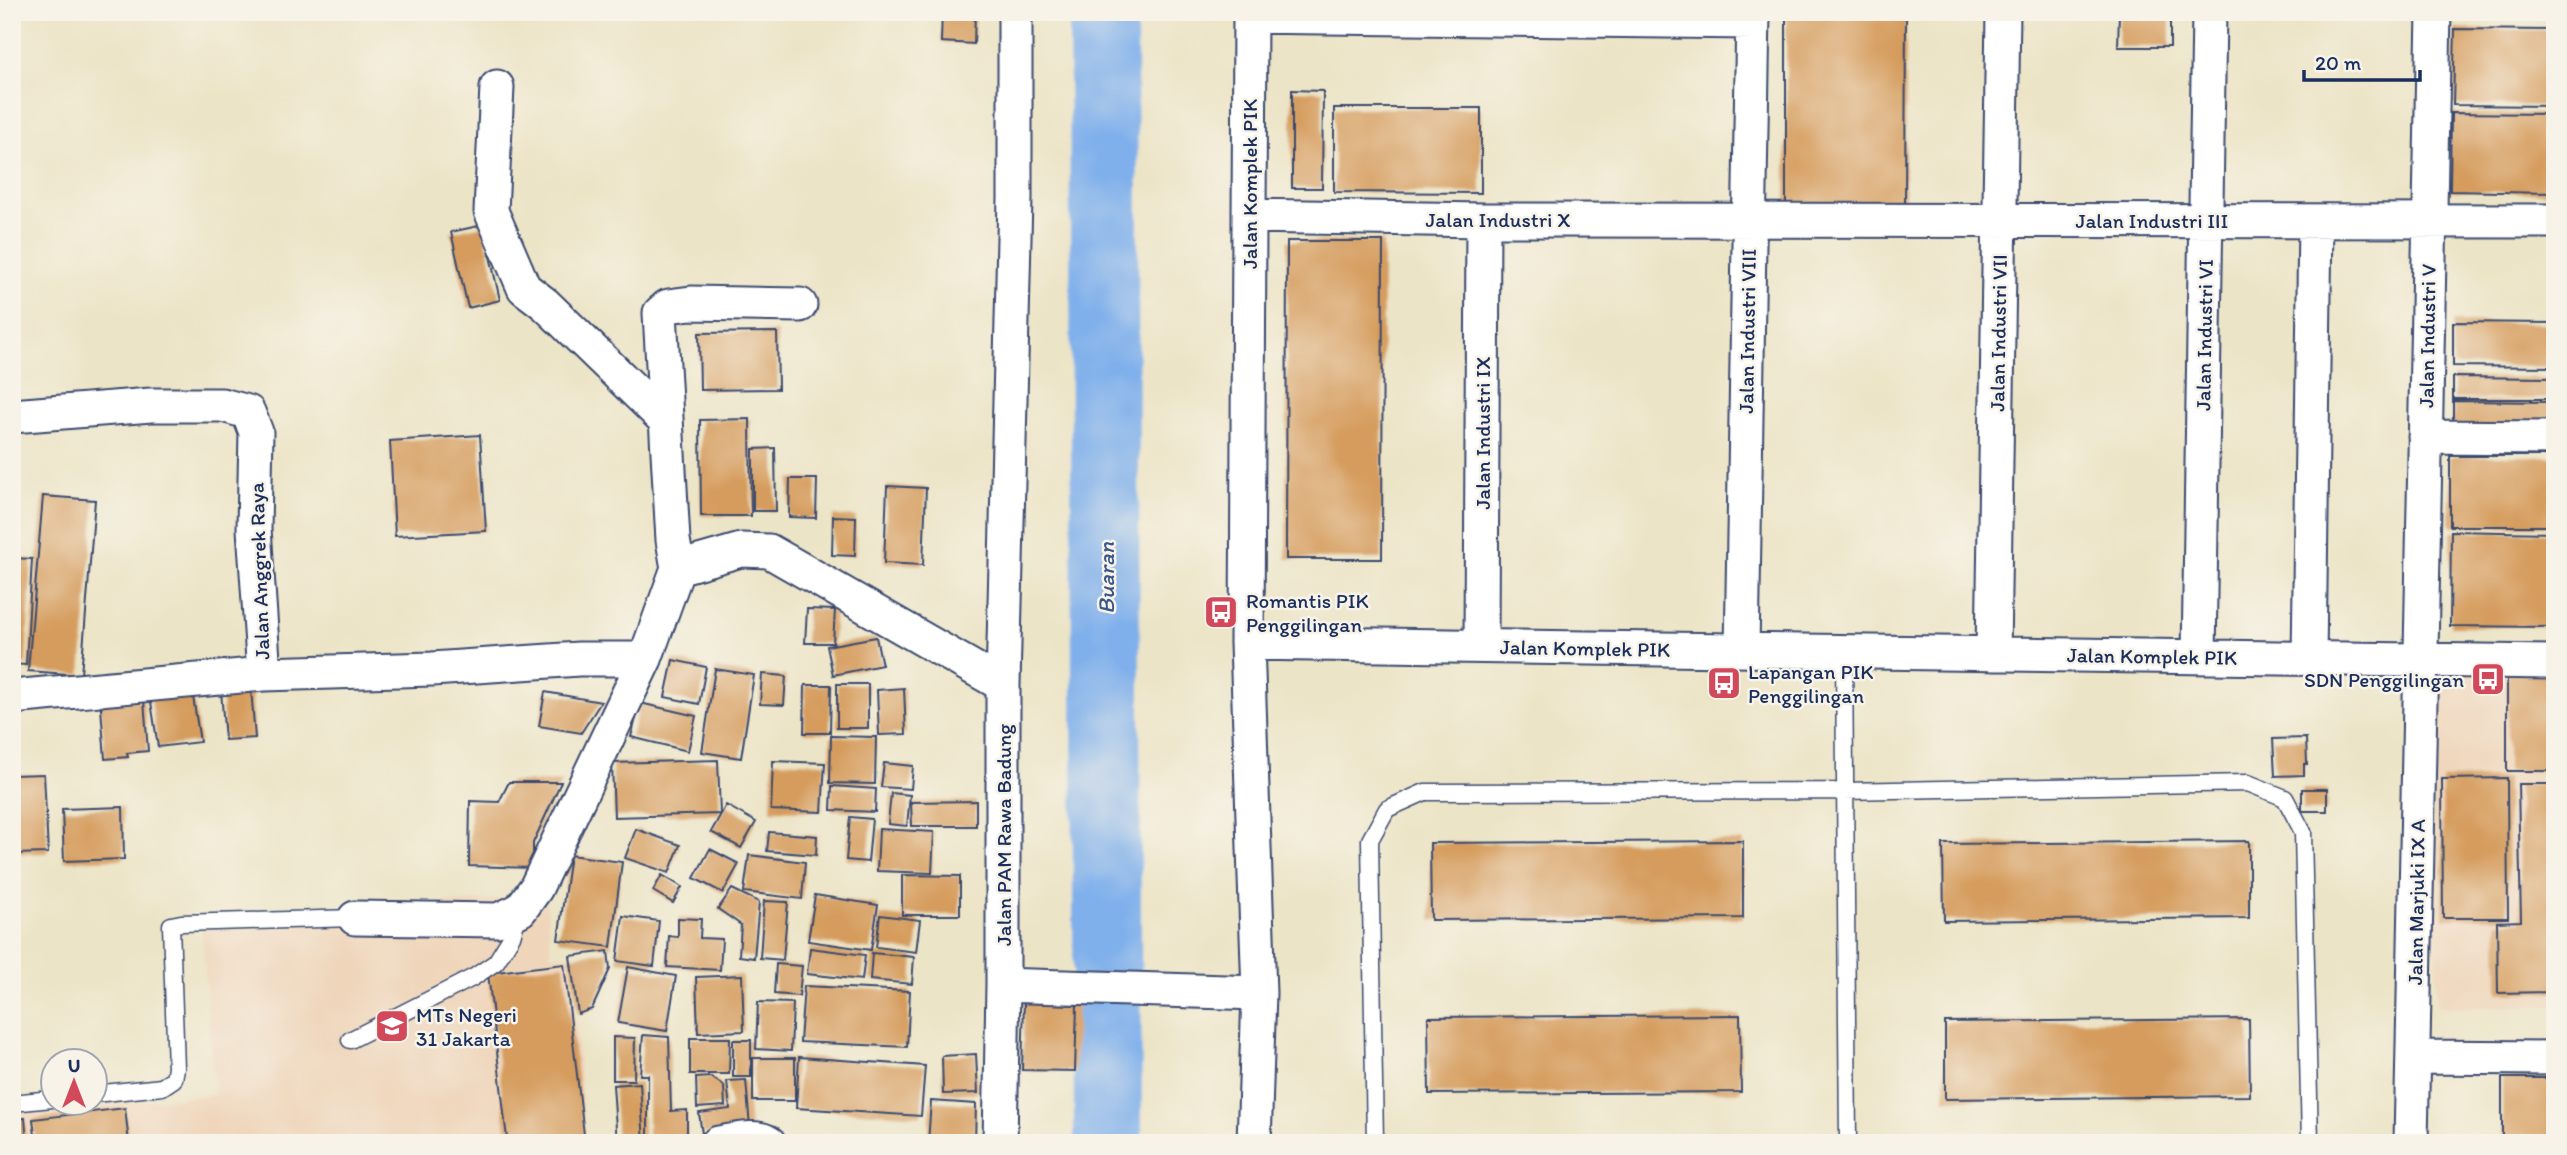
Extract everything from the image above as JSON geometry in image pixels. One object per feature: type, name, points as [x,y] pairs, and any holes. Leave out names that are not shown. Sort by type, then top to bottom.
[{"type":"street","name":"Jalan PAM Rawa Badung","points":[[1000,1143],[1013,985],[1003,685],[1015,198],[1015,12]]},
{"type":"street","name":"Jalan Industri VII","points":[[1993,654],[2003,12]]},
{"type":"street","name":"Jalan Industri VI","points":[[2199,657],[2208,12]]},
{"type":"street","name":"Jalan Industri V","points":[[2421,660],[2434,12]]},
{"type":"street","points":[[1250,14],[1753,17]]},
{"type":"street","name":"Jalan Komplek PIK","points":[[1250,14],[1247,643],[2555,662]]},
{"type":"street","name":"Jalan Industri VIII","points":[[1742,650],[1753,17]]},
{"type":"street","points":[[497,87],[491,211],[524,288],[545,304],[665,420]]},
{"type":"street","name":"Jalan Industri X","points":[[1249,216],[1483,220],[1748,220]]},
{"type":"street","name":"Jalan Industri IX","points":[[1481,646],[1483,220]]},
{"type":"street","name":"Jalan Industri III","points":[[1748,220],[2555,221]]},
{"type":"street","points":[[2309,659],[2315,221]]},
{"type":"street","points":[[355,918],[498,920],[520,910],[536,888],[615,727],[645,659],[678,568],[673,540],[660,313],[668,306],[691,303],[800,305]]},
{"type":"street","name":"Jalan Anggrek Raya","points":[[12,416],[151,405],[222,405],[248,412],[256,432],[254,529],[264,674]]},
{"type":"street","points":[[2425,437],[2555,438]]},
{"type":"street","points":[[678,568],[741,550],[769,551],[1003,685]]},
{"type":"street","points":[[1247,643],[1254,1143]]},
{"type":"street","points":[[12,697],[264,674],[432,669],[579,659],[645,659]]},
{"type":"street","name":"Jalan Marjuki IX A","points":[[2411,1143],[2421,660]]},
{"type":"street","points":[[1013,985],[1251,993]]},
{"type":"street","points":[[2413,1057],[2555,1058]]},
{"type":"street","points":[[718,1143],[756,1138],[769,1143]]},
{"type":"lane","points":[[1844,652],[1848,1143]]},
{"type":"lane","points":[[1375,1143],[1370,840],[1387,809],[1425,792],[1844,791],[2248,783],[2285,798],[2303,832],[2310,1143]]},
{"type":"lane","points":[[350,1040],[474,977],[496,962],[512,936],[520,910]]},
{"type":"lane","points":[[108,1093],[162,1087],[174,1079],[176,1068],[171,925],[355,918]]},
{"type":"lane","points":[[12,1103],[38,1100]]},
{"type":"shaded area","points":[[2432,664],[2555,664],[2555,1006],[2437,1007]]},
{"type":"shaded area","name":"MTs Negeri 31 Jakarta","points":[[546,895],[551,955],[570,954],[585,1143],[12,1143],[12,1112],[38,1110],[38,1116],[108,1116],[108,1104],[215,1095],[201,923]]},
{"type":"building","points":[[942,12],[975,12],[974,44],[941,42]]},
{"type":"building","points":[[1786,12],[1906,12],[1905,206],[1786,206]]},
{"type":"building","points":[[2119,12],[2170,12],[2170,47],[2118,47]]},
{"type":"building","points":[[2455,29],[2555,30],[2555,106],[2453,105]]},
{"type":"building","points":[[1292,90],[1323,91],[1322,188],[1292,188]]},
{"type":"building","points":[[1334,108],[1481,108],[1481,193],[1334,192]]},
{"type":"building","points":[[2451,113],[2555,114],[2555,193],[2450,191]]},
{"type":"building","points":[[483,225],[500,300],[468,308],[451,232]]},
{"type":"building","points":[[1287,241],[1383,241],[1382,559],[1286,559]]},
{"type":"building","points":[[2453,322],[2555,323],[2555,367],[2453,366]]},
{"type":"building","points":[[777,332],[778,389],[700,390],[699,333]]},
{"type":"building","points":[[2453,377],[2555,378],[2555,399],[2453,399]]},
{"type":"building","points":[[2453,401],[2555,402],[2555,428],[2453,427]]},
{"type":"building","points":[[750,419],[751,516],[701,516],[700,420]]},
{"type":"building","points":[[480,435],[486,531],[395,536],[390,441]]},
{"type":"building","points":[[775,448],[776,511],[753,511],[753,449]]},
{"type":"building","points":[[2450,456],[2555,456],[2555,526],[2450,526]]},
{"type":"building","points":[[790,479],[817,479],[816,518],[789,517]]},
{"type":"building","points":[[887,486],[926,488],[923,565],[884,563]]},
{"type":"building","points":[[43,496],[95,500],[81,675],[28,671]]},
{"type":"building","points":[[833,516],[856,517],[855,556],[832,555]]},
{"type":"building","points":[[2451,531],[2555,533],[2555,627],[2450,626]]},
{"type":"building","points":[[12,558],[32,559],[26,665],[12,664]]},
{"type":"building","points":[[807,609],[835,610],[833,643],[805,643]]},
{"type":"building","points":[[876,637],[882,665],[833,675],[827,646]]},
{"type":"building","points":[[673,660],[706,667],[699,704],[665,697]]},
{"type":"building","points":[[715,669],[754,675],[741,758],[702,752]]},
{"type":"building","points":[[2507,670],[2555,672],[2555,771],[2507,771]]},
{"type":"building","points":[[762,674],[786,676],[784,705],[760,704]]},
{"type":"building","points":[[191,683],[200,742],[158,747],[149,689]]},
{"type":"building","points":[[837,684],[868,684],[868,728],[837,728]]},
{"type":"building","points":[[805,685],[831,685],[830,733],[804,733]]},
{"type":"building","points":[[251,688],[255,738],[225,740],[221,691]]},
{"type":"building","points":[[904,688],[906,734],[879,735],[877,690]]},
{"type":"building","points":[[545,692],[601,702],[581,733],[539,726]]},
{"type":"building","points":[[100,695],[144,700],[148,751],[127,753],[128,757],[105,759]]},
{"type":"building","points":[[640,703],[696,716],[688,751],[631,737]]},
{"type":"building","points":[[831,736],[876,737],[875,784],[830,783]]},
{"type":"building","points":[[2306,738],[2307,764],[2304,764],[2304,775],[2275,776],[2273,739]]},
{"type":"building","points":[[718,760],[720,814],[614,817],[612,763]]},
{"type":"building","points":[[773,761],[825,763],[822,812],[771,810]]},
{"type":"building","points":[[884,763],[913,766],[911,789],[881,787]]},
{"type":"building","points":[[44,774],[48,853],[12,854],[12,775]]},
{"type":"building","points":[[2507,778],[2508,918],[2443,918],[2442,779]]},
{"type":"building","points":[[509,782],[561,782],[533,843],[533,868],[469,866],[470,801],[499,802]]},
{"type":"building","points":[[2518,784],[2555,784],[2555,992],[2498,993],[2497,922],[2521,921]]},
{"type":"building","points":[[832,786],[876,789],[875,812],[831,810]]},
{"type":"building","points":[[2302,789],[2327,789],[2327,811],[2302,811]]},
{"type":"building","points":[[891,793],[910,795],[907,826],[888,824]]},
{"type":"building","points":[[976,801],[976,826],[912,826],[911,802]]},
{"type":"building","points":[[726,805],[756,822],[741,848],[711,832]]},
{"type":"building","points":[[123,807],[124,859],[64,861],[62,809]]},
{"type":"building","points":[[850,817],[872,819],[868,862],[846,860]]},
{"type":"building","points":[[636,829],[680,845],[669,873],[625,858]]},
{"type":"building","points":[[879,829],[934,832],[932,873],[877,871]]},
{"type":"building","points":[[769,832],[817,836],[816,855],[767,851]]},
{"type":"building","points":[[1743,841],[1743,918],[1431,920],[1430,843]]},
{"type":"building","points":[[2249,841],[2249,918],[1944,921],[1943,844]]},
{"type":"building","points":[[710,849],[739,864],[723,893],[694,878]]},
{"type":"building","points":[[570,855],[622,862],[611,947],[558,940]]},
{"type":"building","points":[[749,855],[805,862],[802,899],[744,892]]},
{"type":"building","points":[[662,875],[682,887],[673,903],[653,891]]},
{"type":"building","points":[[902,875],[960,876],[960,915],[902,915]]},
{"type":"building","points":[[732,889],[759,902],[754,958],[739,956],[741,925],[718,909]]},
{"type":"building","points":[[815,895],[878,905],[871,950],[808,941]]},
{"type":"building","points":[[764,901],[788,902],[783,960],[760,958]]},
{"type":"building","points":[[880,915],[920,920],[916,952],[876,947]]},
{"type":"building","points":[[623,916],[659,921],[654,966],[617,961]]},
{"type":"building","points":[[678,918],[701,919],[700,938],[722,939],[720,970],[667,967],[669,936],[678,937]]},
{"type":"building","points":[[810,948],[865,955],[862,980],[807,974]]},
{"type":"building","points":[[608,951],[610,969],[592,1009],[578,1014],[570,956]]},
{"type":"building","points":[[872,953],[914,957],[912,984],[870,980]]},
{"type":"building","points":[[564,964],[585,1143],[494,1143],[507,1139],[488,973]]},
{"type":"building","points":[[776,964],[802,966],[799,996],[774,994]]},
{"type":"building","points":[[628,967],[676,976],[667,1031],[618,1023]]},
{"type":"building","points":[[742,975],[744,1031],[698,1033],[696,977]]},
{"type":"building","points":[[804,986],[910,991],[907,1047],[800,1042]]},
{"type":"building","points":[[758,1002],[793,1003],[791,1051],[756,1049]]},
{"type":"building","points":[[1024,1003],[1077,1005],[1075,1071],[1022,1070]]},
{"type":"building","points":[[1740,1015],[1741,1092],[1429,1094],[1428,1017]]},
{"type":"building","points":[[2249,1019],[2250,1096],[1945,1099],[1945,1022]]},
{"type":"building","points":[[643,1035],[669,1037],[671,1111],[687,1110],[687,1137],[648,1138],[648,1075],[640,1075]]},
{"type":"building","points":[[613,1037],[635,1038],[634,1080],[613,1080]]},
{"type":"building","points":[[690,1038],[730,1038],[729,1074],[690,1074]]},
{"type":"building","points":[[733,1040],[751,1040],[751,1077],[733,1077]]},
{"type":"building","points":[[976,1054],[978,1093],[943,1094],[942,1056]]},
{"type":"building","points":[[799,1057],[925,1066],[921,1116],[796,1108]]},
{"type":"building","points":[[753,1058],[795,1058],[795,1101],[753,1101]]},
{"type":"building","points":[[711,1077],[724,1086],[725,1106],[697,1108],[696,1078]]},
{"type":"building","points":[[2502,1078],[2555,1078],[2555,1143],[2502,1143]]},
{"type":"building","points":[[746,1080],[750,1127],[702,1134],[699,1113],[730,1109],[727,1081]]},
{"type":"building","points":[[640,1083],[644,1143],[617,1143],[613,1085]]},
{"type":"building","points":[[931,1101],[976,1104],[975,1143],[928,1143]]},
{"type":"building","points":[[125,1108],[129,1143],[36,1143],[33,1119],[108,1116],[108,1110]]},
{"type":"building","points":[[25,1118],[27,1143],[12,1143],[12,1120]]},
{"type":"waterway","name":"Buaran","points":[[1103,12],[1108,1143]]},
{"type":"place","name":"Romantis PIK Penggilingan","points":[[1221,612]]},
{"type":"place","name":"SDN Penggilingan","points":[[2488,679]]},
{"type":"place","name":"Lapangan PIK Penggilingan","points":[[1724,683]]},
{"type":"place","name":"MTs Negeri 31 Jakarta","points":[[392,1026]]}]
